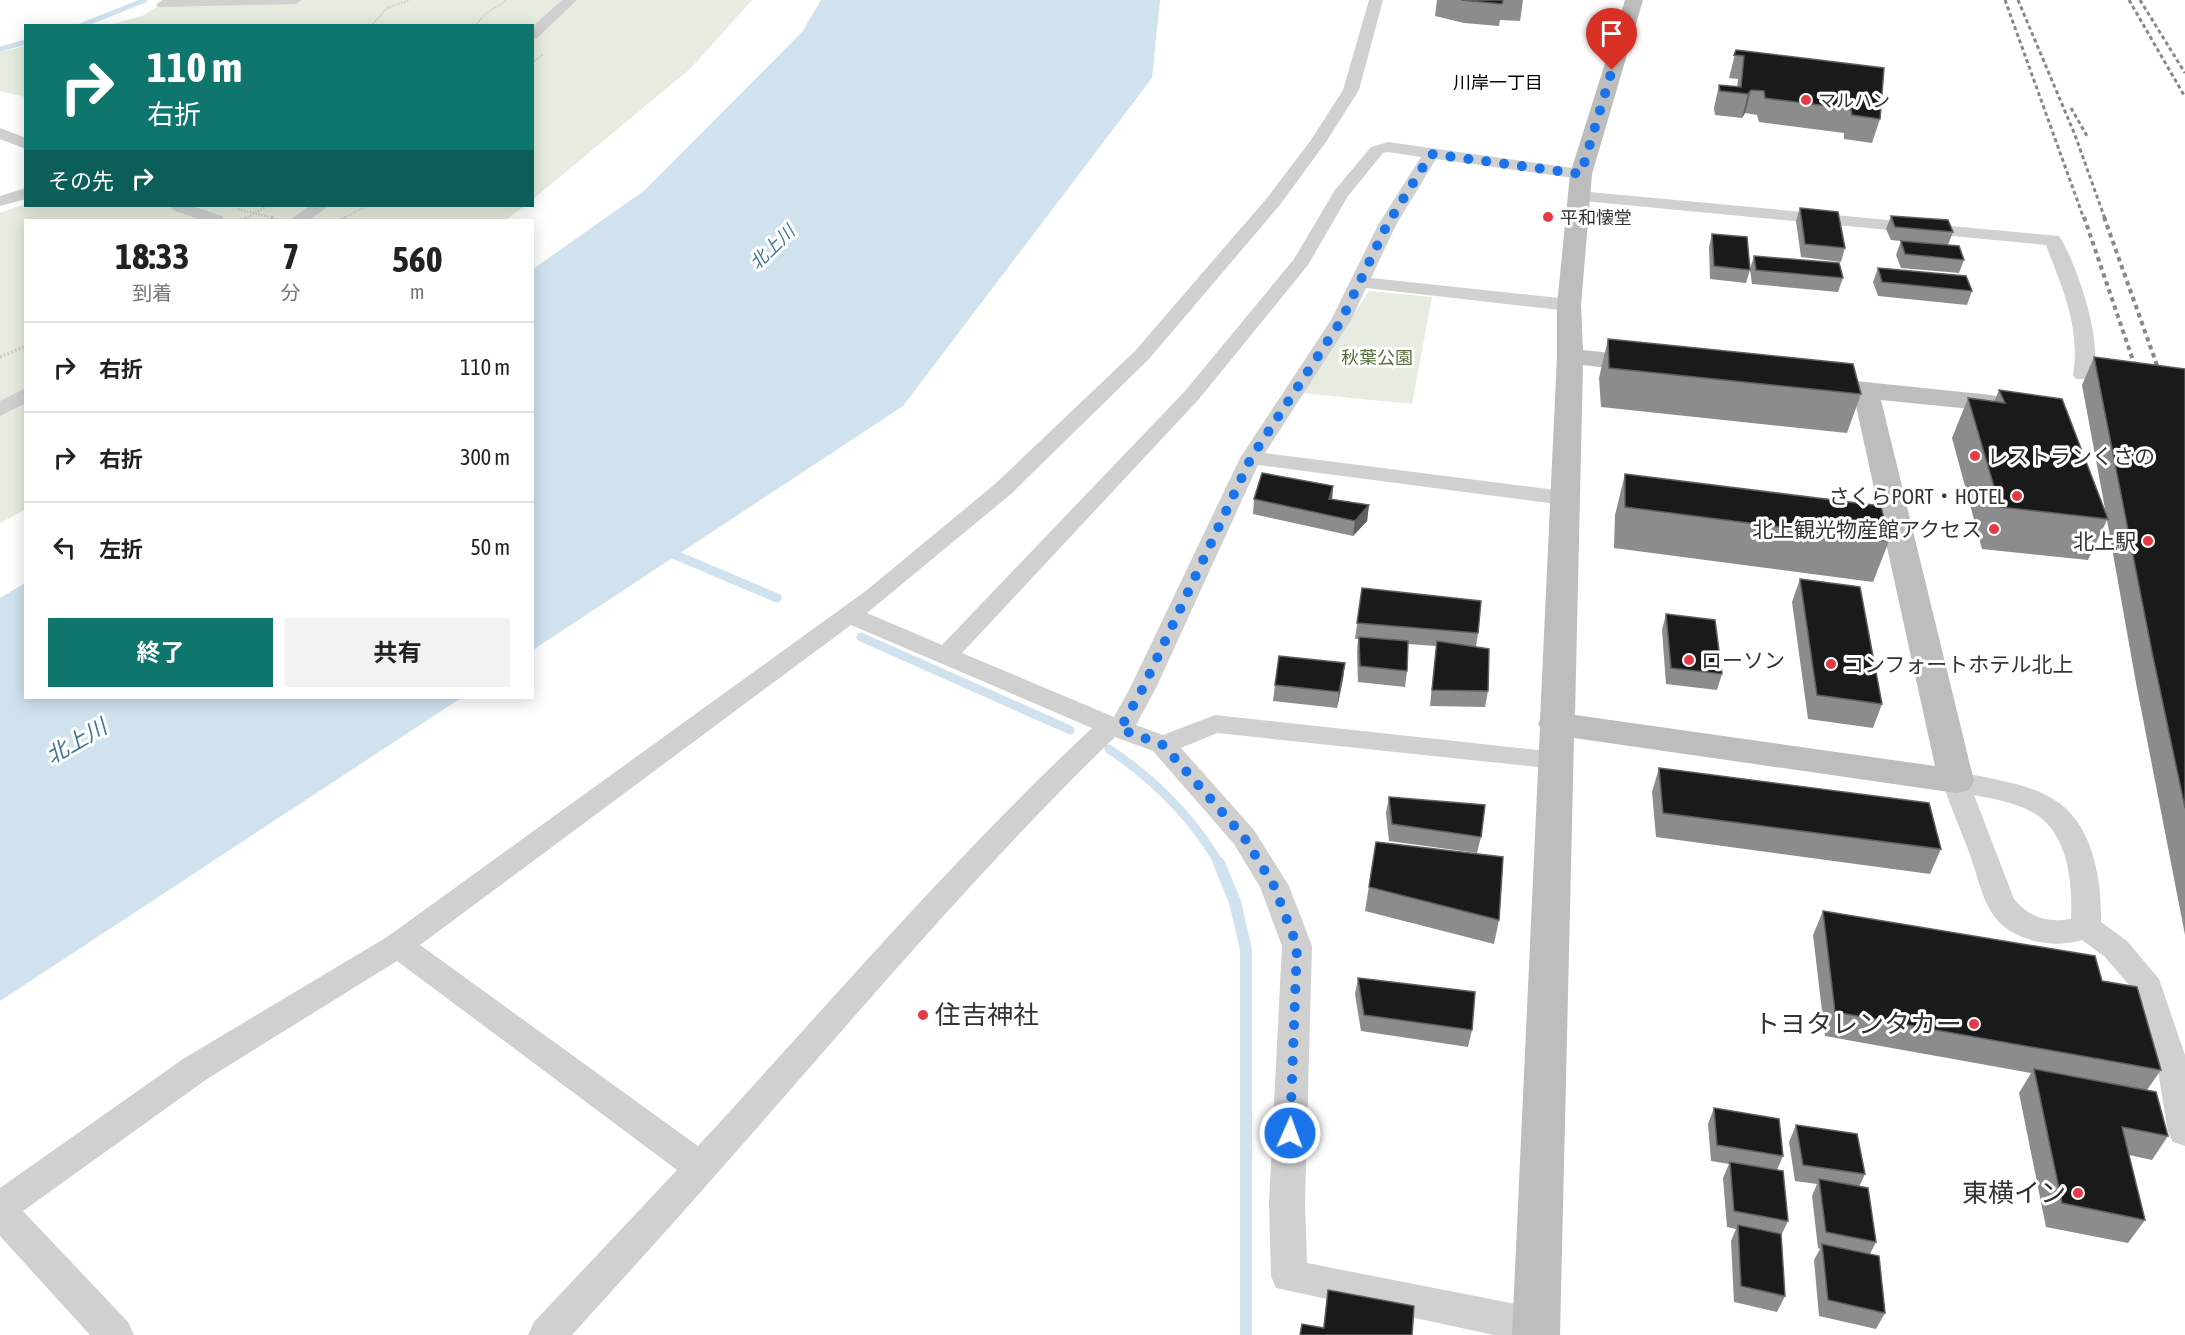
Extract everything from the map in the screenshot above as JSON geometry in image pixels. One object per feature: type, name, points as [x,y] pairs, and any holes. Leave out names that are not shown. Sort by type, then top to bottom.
[{"type":"street","points":[[163,4],[295,0]]},
{"type":"street","points":[[534,33],[570,0]]},
{"type":"street","points":[[115,1335],[0,1210],[195,1069],[398,945],[849,615],[1003,489],[1142,355],[1273,202],[1318,142],[1351,90],[1376,0]]},
{"type":"street","points":[[1431,154],[1387,225],[1341,321],[1251,458],[1143,688],[1120,729],[1163,745],[1244,837],[1274,886],[1297,946],[1287,1203],[1289,1276],[1536,1330],[1557,760],[1555,724],[1570,356],[1569,305],[1580,185],[1635,0]]},
{"type":"street","points":[[0,133],[24,143]]},
{"type":"street","points":[[947,654],[1192,395],[1302,261],[1341,194],[1377,150],[1388,147],[1580,185],[2053,240],[2081,321],[2086,367],[2083,375]]},
{"type":"street","points":[[0,201],[24,194]]},
{"type":"street","points":[[181,207],[213,219]]},
{"type":"street","points":[[300,219],[318,207]]},
{"type":"street","points":[[1360,282],[1569,305]]},
{"type":"street","points":[[1570,356],[1677,368]]},
{"type":"street","points":[[1819,385],[1991,404]]},
{"type":"street","points":[[1866,391],[1956,781],[1966,816],[1983,853],[2002,906],[2016,922],[2040,931],[2067,934],[2086,927]]},
{"type":"street","points":[[0,410],[24,395]]},
{"type":"street","points":[[1251,458],[1564,498]]},
{"type":"street","points":[[547,1335],[701,1168],[952,885],[1041,791],[1111,726],[947,654],[849,615]]},
{"type":"street","points":[[1163,745],[1215,724],[1557,760]]},
{"type":"street","points":[[1555,724],[1956,781],[2046,807],[2064,825],[2077,850],[2088,897],[2086,927]]},
{"type":"street","points":[[2086,927],[2116,949],[2143,979],[2174,1071],[2185,1132]]},
{"type":"street","points":[[398,945],[701,1168]]},
{"type":"path","points":[[373,24],[387,8],[410,0]]},
{"type":"path","points":[[477,24],[484,15],[507,0]]},
{"type":"path","points":[[244,219],[266,207]]},
{"type":"path","points":[[343,219],[364,207]]},
{"type":"path","points":[[235,208],[280,219]]},
{"type":"path","points":[[0,357],[24,347]]},
{"type":"green space","points":[[168,0],[752,0],[690,69],[534,198],[534,24],[112,24],[142,16]]},
{"type":"green space","points":[[24,46],[24,97],[0,91],[0,52]]},
{"type":"green space","points":[[24,204],[24,207],[523,207],[507,219],[24,219],[24,511],[0,523],[0,213]]},
{"type":"green space","name":"秋葉公園","points":[[1369,291],[1432,297],[1412,404],[1302,393]]},
{"type":"water","name":"北上川","points":[[821,0],[1160,0],[1152,78],[903,406],[534,649],[534,268],[645,190],[802,32]]},
{"type":"water","name":"北上川","points":[[24,584],[24,699],[459,699],[0,1001],[0,598]]},
{"type":"building","points":[[1461,0],[1503,0],[1502,4]]},
{"type":"building","points":[[1736,50],[1884,68],[1880,119],[1852,115],[1851,109],[1765,98],[1764,91],[1751,90],[1748,94],[1720,91],[1719,85],[1741,87],[1744,56],[1734,55]]},
{"type":"building","points":[[1800,208],[1838,212],[1845,248],[1805,244]]},
{"type":"building","points":[[1891,216],[1948,220],[1953,232],[1895,227]]},
{"type":"building","points":[[1712,234],[1747,237],[1750,270],[1714,266]]},
{"type":"building","points":[[1901,241],[1959,246],[1964,260],[1905,254]]},
{"type":"building","points":[[1754,256],[1839,263],[1843,278],[1756,270]]},
{"type":"building","points":[[1878,268],[1966,276],[1972,291],[1882,282]]},
{"type":"building","points":[[1608,339],[1853,364],[1861,394],[1609,368]]},
{"type":"building","name":"北上駅","points":[[2094,357],[2185,369],[2185,808],[2152,652]]},
{"type":"building","points":[[1999,390],[2062,399],[2108,519],[2000,507],[1968,398],[2005,403]]},
{"type":"building","points":[[1262,473],[1333,486],[1329,499],[1369,505],[1355,521],[1254,499]]},
{"type":"building","points":[[1625,474],[1881,506],[1889,541],[1625,507]]},
{"type":"building","name":"コンフォートホテル北上","points":[[1800,579],[1860,587],[1882,704],[1817,695]]},
{"type":"building","points":[[1362,588],[1481,601],[1478,633],[1357,623]]},
{"type":"building","points":[[1666,614],[1715,620],[1722,674],[1671,668]]},
{"type":"building","points":[[1359,637],[1408,641],[1407,671],[1360,666]]},
{"type":"building","points":[[1437,641],[1489,649],[1488,691],[1432,690]]},
{"type":"building","points":[[1279,656],[1345,663],[1339,692],[1275,685]]},
{"type":"building","points":[[1659,768],[1929,803],[1941,849],[1663,813]]},
{"type":"building","points":[[1389,797],[1485,805],[1481,837],[1392,824]]},
{"type":"building","points":[[1376,842],[1503,857],[1499,920],[1369,887]]},
{"type":"building","name":"トヨタレンタカー","points":[[1823,911],[2095,956],[2102,981],[2137,987],[2161,1070],[1835,1012]]},
{"type":"building","points":[[1358,978],[1475,992],[1472,1030],[1364,1015]]},
{"type":"building","points":[[2034,1069],[2156,1092],[2168,1136],[2122,1127],[2145,1220],[2062,1203]]},
{"type":"building","points":[[1714,1108],[1779,1119],[1783,1156],[1717,1145]]},
{"type":"building","points":[[1796,1125],[1857,1134],[1865,1174],[1803,1165]]},
{"type":"building","points":[[1730,1162],[1783,1171],[1788,1221],[1734,1211]]},
{"type":"building","points":[[1819,1179],[1868,1188],[1876,1242],[1826,1232]]},
{"type":"building","points":[[1738,1225],[1781,1234],[1785,1296],[1741,1286]]},
{"type":"building","points":[[1822,1244],[1879,1256],[1885,1313],[1828,1300]]},
{"type":"building","points":[[1328,1290],[1414,1306],[1412,1335],[1300,1335],[1302,1324],[1324,1328]]},
{"type":"waterway","points":[[85,24],[145,0]]},
{"type":"waterway","points":[[0,49],[24,43]]},
{"type":"waterway","points":[[666,551],[777,598]]},
{"type":"waterway","points":[[861,637],[1070,730]]},
{"type":"waterway","points":[[1109,749],[1142,773],[1171,800],[1185,815],[1219,864]]},
{"type":"waterway","points":[[1219,864],[1235,902],[1246,950],[1246,1335]]},
{"type":"railway","points":[[2005,0],[2084,219]]},
{"type":"railway","points":[[2018,0],[2075,135],[2105,219]]},
{"type":"railway","points":[[2129,0],[2185,97]]},
{"type":"railway","points":[[2140,0],[2185,73]]},
{"type":"railway","points":[[2071,108],[2087,136]]},
{"type":"railway","points":[[2084,217],[2139,378]]},
{"type":"railway","points":[[2104,217],[2163,382]]},
{"type":"place","name":"マルハン","points":[[1806,100]]},
{"type":"place","name":"平和懐堂","points":[[1548,217]]},
{"type":"place","name":"レストランくさの","points":[[1975,456]]},
{"type":"place","name":"さくらPORT・HOTEL","points":[[2017,496]]},
{"type":"place","name":"北上観光物産館アクセス","points":[[1994,529]]},
{"type":"place","name":"北上駅","points":[[2148,541]]},
{"type":"place","name":"ローソン","points":[[1689,660]]},
{"type":"place","name":"コンフォートホテル北上","points":[[1831,664]]},
{"type":"place","name":"住吉神社","points":[[923,1015]]},
{"type":"place","name":"トヨタレンタカー","points":[[1974,1024]]},
{"type":"place","name":"東横イン","points":[[2078,1193]]},
{"type":"district","name":"川岸一丁目","points":[[1498,82]]},
{"type":"route","points":[[1290,1133],[1297,946],[1274,886],[1244,837],[1163,745],[1120,729],[1143,688],[1251,458],[1341,321],[1387,225],[1431,154],[1581,174],[1612,70]]}]
